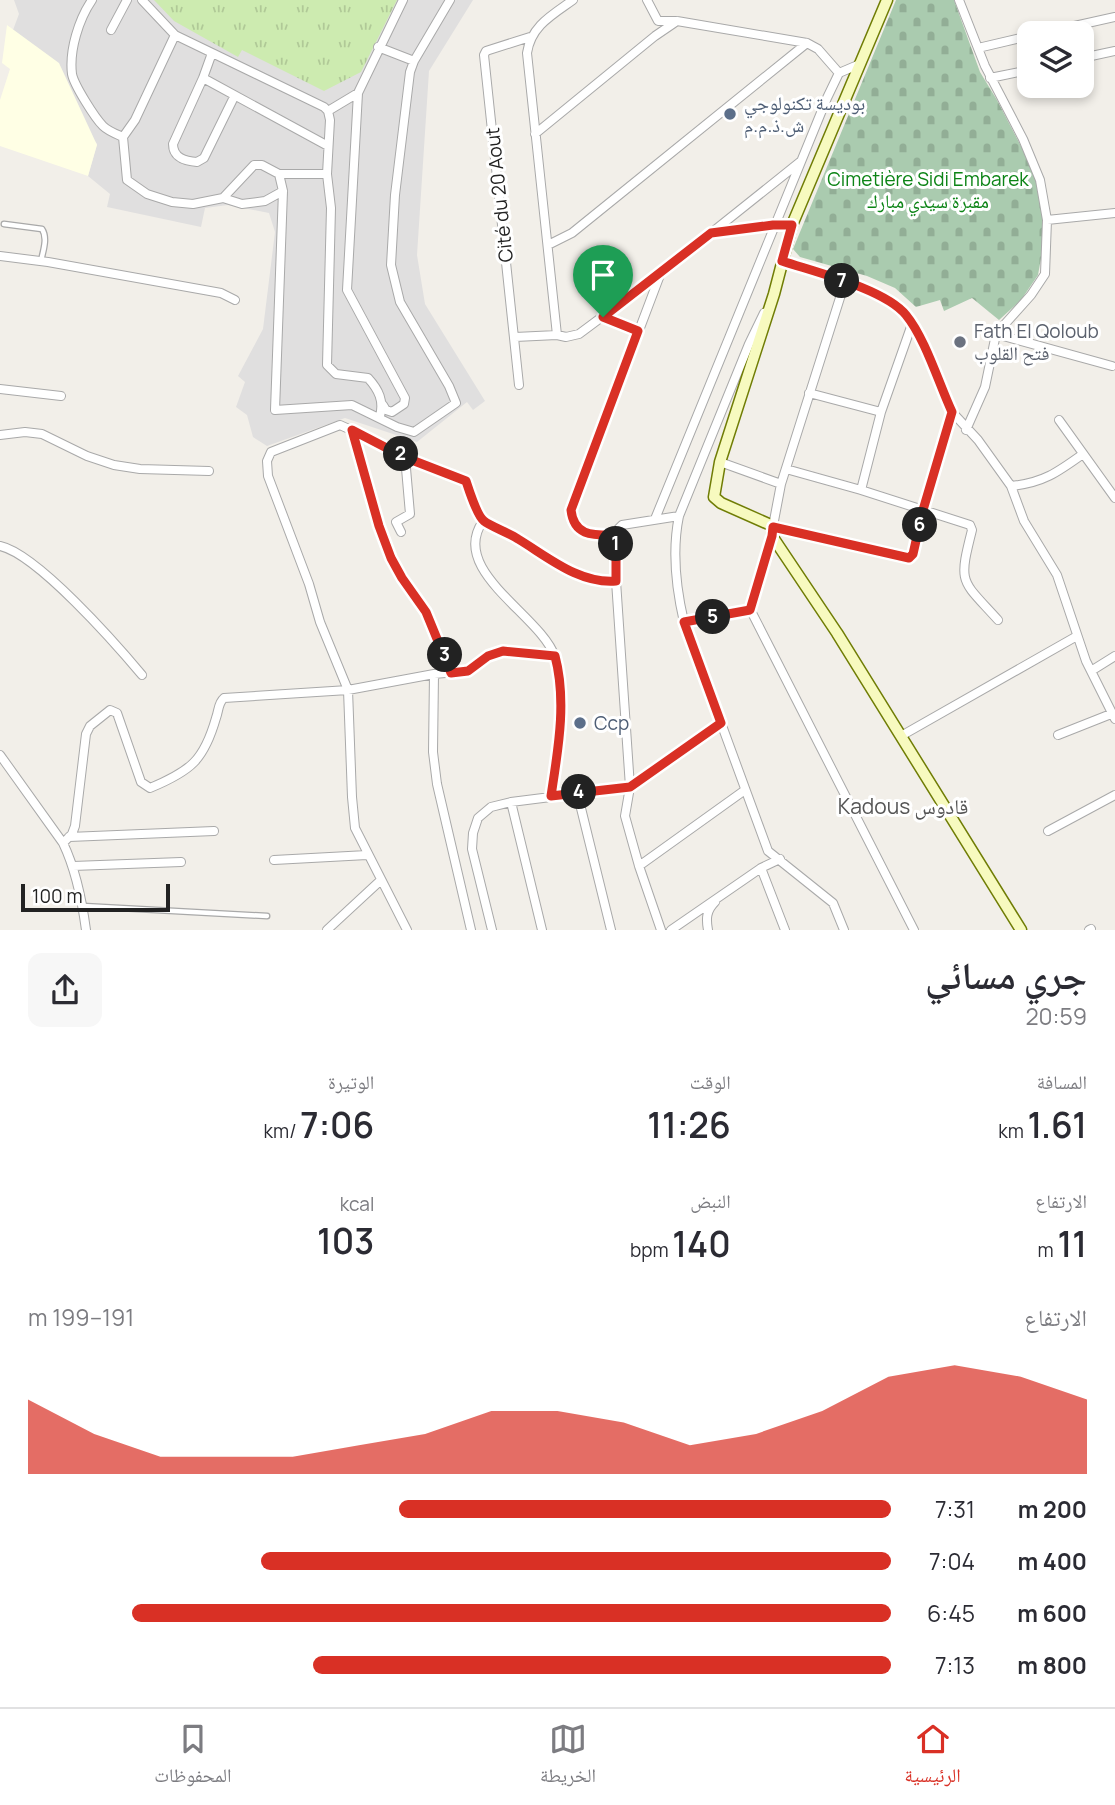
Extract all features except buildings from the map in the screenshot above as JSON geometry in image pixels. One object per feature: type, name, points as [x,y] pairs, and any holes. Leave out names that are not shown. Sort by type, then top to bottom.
[{"type":"street","points":[[92,0],[82,15],[74,47],[72,75],[96,118],[105,128],[122,137]]},
{"type":"street","points":[[111,30],[127,0]]},
{"type":"street","points":[[142,0],[175,35],[328,111],[330,120],[327,174],[331,208],[327,365],[336,374],[368,378],[376,387],[386,410],[392,412],[404,404],[405,398],[347,290],[358,93],[403,0]]},
{"type":"street","points":[[279,174],[283,191],[275,410],[352,405],[380,416],[397,427],[414,432],[456,403],[449,386],[400,302],[391,265],[395,195],[410,72],[450,0]]},
{"type":"street","name":"Cité du 20 Aout","points":[[519,385],[484,55],[486,51],[530,37],[547,19],[573,0]]},
{"type":"street","points":[[647,0],[658,21],[677,21],[807,43],[818,49],[839,73]]},
{"type":"street","points":[[887,0],[792,225],[774,294],[720,462],[714,497],[773,531],[909,558],[913,554],[952,412]]},
{"type":"street","points":[[959,0],[990,78],[1023,139],[1040,180],[1047,220],[1045,274],[1031,295],[996,334],[985,387],[966,430]]},
{"type":"street","points":[[1094,22],[1115,17]]},
{"type":"street","points":[[535,134],[654,36],[677,21]]},
{"type":"street","points":[[175,35],[135,120],[122,137],[127,180],[147,194],[172,202],[193,204],[223,198],[242,204],[265,201],[283,191]]},
{"type":"street","points":[[530,37],[527,70],[557,335]]},
{"type":"street","points":[[978,48],[1017,39]]},
{"type":"street","points":[[548,245],[572,233],[807,43]]},
{"type":"street","points":[[378,47],[414,61]]},
{"type":"street","points":[[1094,55],[1115,51]]},
{"type":"street","points":[[212,53],[173,144],[173,150],[180,158],[197,162],[204,158],[234,97]]},
{"type":"street","points":[[655,519],[773,225],[839,73],[860,64]]},
{"type":"street","points":[[990,78],[1017,72]]},
{"type":"street","points":[[203,78],[328,146]]},
{"type":"street","points":[[328,111],[358,93]]},
{"type":"street","points":[[515,337],[566,337],[579,334],[661,273],[800,162]]},
{"type":"street","points":[[223,198],[254,165],[262,165],[279,174],[327,174]]},
{"type":"street","points":[[1047,220],[1115,213]]},
{"type":"street","points":[[711,233],[792,225]]},
{"type":"street","points":[[0,256],[221,293],[235,300]]},
{"type":"street","points":[[782,261],[845,282],[890,301],[905,314],[952,412],[978,440],[1012,486],[1024,522],[1057,575],[1077,636],[1113,716],[1058,735]]},
{"type":"street","points":[[616,535],[589,535],[578,530],[571,510],[661,273]]},
{"type":"street","points":[[845,282],[781,484],[773,531],[750,610],[914,930]]},
{"type":"street","points":[[774,294],[749,344],[680,516],[675,535],[678,598],[684,622],[768,851],[833,903],[844,930]]},
{"type":"street","points":[[603,317],[638,331]]},
{"type":"street","points":[[861,490],[881,412],[912,324]]},
{"type":"street","points":[[996,334],[1112,366]]},
{"type":"street","points":[[0,389],[61,397]]},
{"type":"street","points":[[809,393],[881,412]]},
{"type":"street","points":[[380,416],[383,405]]},
{"type":"street","points":[[1059,421],[1115,498]]},
{"type":"street","points":[[407,930],[355,828],[348,690],[268,476],[267,461],[271,452],[340,425],[404,457],[466,481],[483,521],[555,563],[582,576],[603,582],[616,581]]},
{"type":"street","points":[[352,430],[379,526],[391,558],[426,612],[451,673]]},
{"type":"street","points":[[0,435],[25,432],[42,434],[87,456],[114,465],[140,469],[209,471]]},
{"type":"street","points":[[1012,486],[1040,481],[1083,454]]},
{"type":"street","points":[[401,532],[396,522],[410,514],[404,457]]},
{"type":"street","points":[[720,462],[781,484]]},
{"type":"street","points":[[786,469],[861,490],[972,527],[963,575],[966,584],[998,620]]},
{"type":"street","points":[[661,930],[625,816],[630,787],[616,581],[616,535],[622,524],[680,516]]},
{"type":"street","points":[[483,521],[474,533],[481,565],[492,584],[548,641],[561,680],[558,753],[551,796]]},
{"type":"street","points":[[773,531],[1021,930]]},
{"type":"street","points":[[0,546],[10,548],[28,560],[112,639],[142,675]]},
{"type":"street","points":[[684,622],[750,610]]},
{"type":"street","points":[[901,736],[1077,636]]},
{"type":"street","points":[[66,840],[75,826],[86,734],[90,726],[110,710],[117,713],[141,782],[149,788],[189,767],[200,758],[222,699],[348,690],[434,674],[468,671],[488,656],[503,651],[555,656]]},
{"type":"street","points":[[1091,671],[1115,656]]},
{"type":"street","points":[[434,674],[433,752],[437,784],[471,930]]},
{"type":"street","points":[[492,930],[472,849],[478,818],[491,807],[511,802],[630,787],[721,723]]},
{"type":"street","points":[[0,755],[66,840],[83,906],[86,930]]},
{"type":"street","points":[[639,866],[745,790]]},
{"type":"street","points":[[577,792],[611,930]]},
{"type":"street","points":[[1048,831],[1115,795]]},
{"type":"street","points":[[511,802],[542,930]]},
{"type":"street","points":[[66,840],[214,831]]},
{"type":"street","points":[[274,860],[367,855]]},
{"type":"street","points":[[671,930],[761,868],[780,859]]},
{"type":"street","points":[[73,866],[181,862]]},
{"type":"street","points":[[761,868],[785,930]]},
{"type":"street","points":[[327,930],[381,880]]},
{"type":"street","points":[[708,930],[706,917],[709,907],[722,895]]},
{"type":"lane","points":[[4,224],[42,229],[46,238],[41,261]]},
{"type":"lane","points":[[83,906],[267,916]]},
{"type":"shaded area","points":[[14,0],[473,0],[429,71],[417,255],[425,304],[485,401],[473,410],[467,402],[417,442],[345,418],[267,446],[253,437],[247,415],[236,407],[245,382],[238,376],[263,329],[275,232],[269,213],[228,205],[205,208],[201,227],[107,207],[110,194],[88,176],[97,144],[13,30],[19,14]]},
{"type":"shaded area","points":[[7,25],[59,63],[97,145],[88,176],[0,146],[0,100],[10,69],[2,63]]},
{"type":"green space","points":[[154,0],[397,0],[361,72],[324,91],[242,50],[238,57],[174,21]]},
{"type":"green space","name":"Cimetière Sidi Embarek مقبرة سيدي مبارك","points":[[896,0],[954,0],[980,72],[1037,177],[1043,226],[1038,275],[1021,300],[999,320],[972,298],[944,311],[940,300],[916,307],[895,288],[867,276],[800,257],[793,249]]},
{"type":"place","name":"بوديسة تكنولوجي ش.ذ.م.م","points":[[730,114]]},
{"type":"place","name":"Fath El Qoloub فتح القلوب","points":[[960,342]]},
{"type":"place","name":"Ccp","points":[[580,723]]},
{"type":"district","name":"Kadous قادوس","points":[[903,807]]},
{"type":"route","points":[[792,225],[782,261],[845,282],[890,301],[905,314],[916,331],[952,412],[913,554],[909,558],[773,527],[750,610],[684,622],[721,723],[630,787],[551,796],[558,753],[561,680],[555,656],[503,651],[488,656],[468,671],[451,673],[426,612],[391,558],[379,526],[352,430],[404,457],[466,481],[483,521],[496,526],[555,563],[582,576],[603,582],[616,581],[616,535],[589,535],[578,530],[571,510],[638,331],[603,317],[711,233],[792,225]]}]
